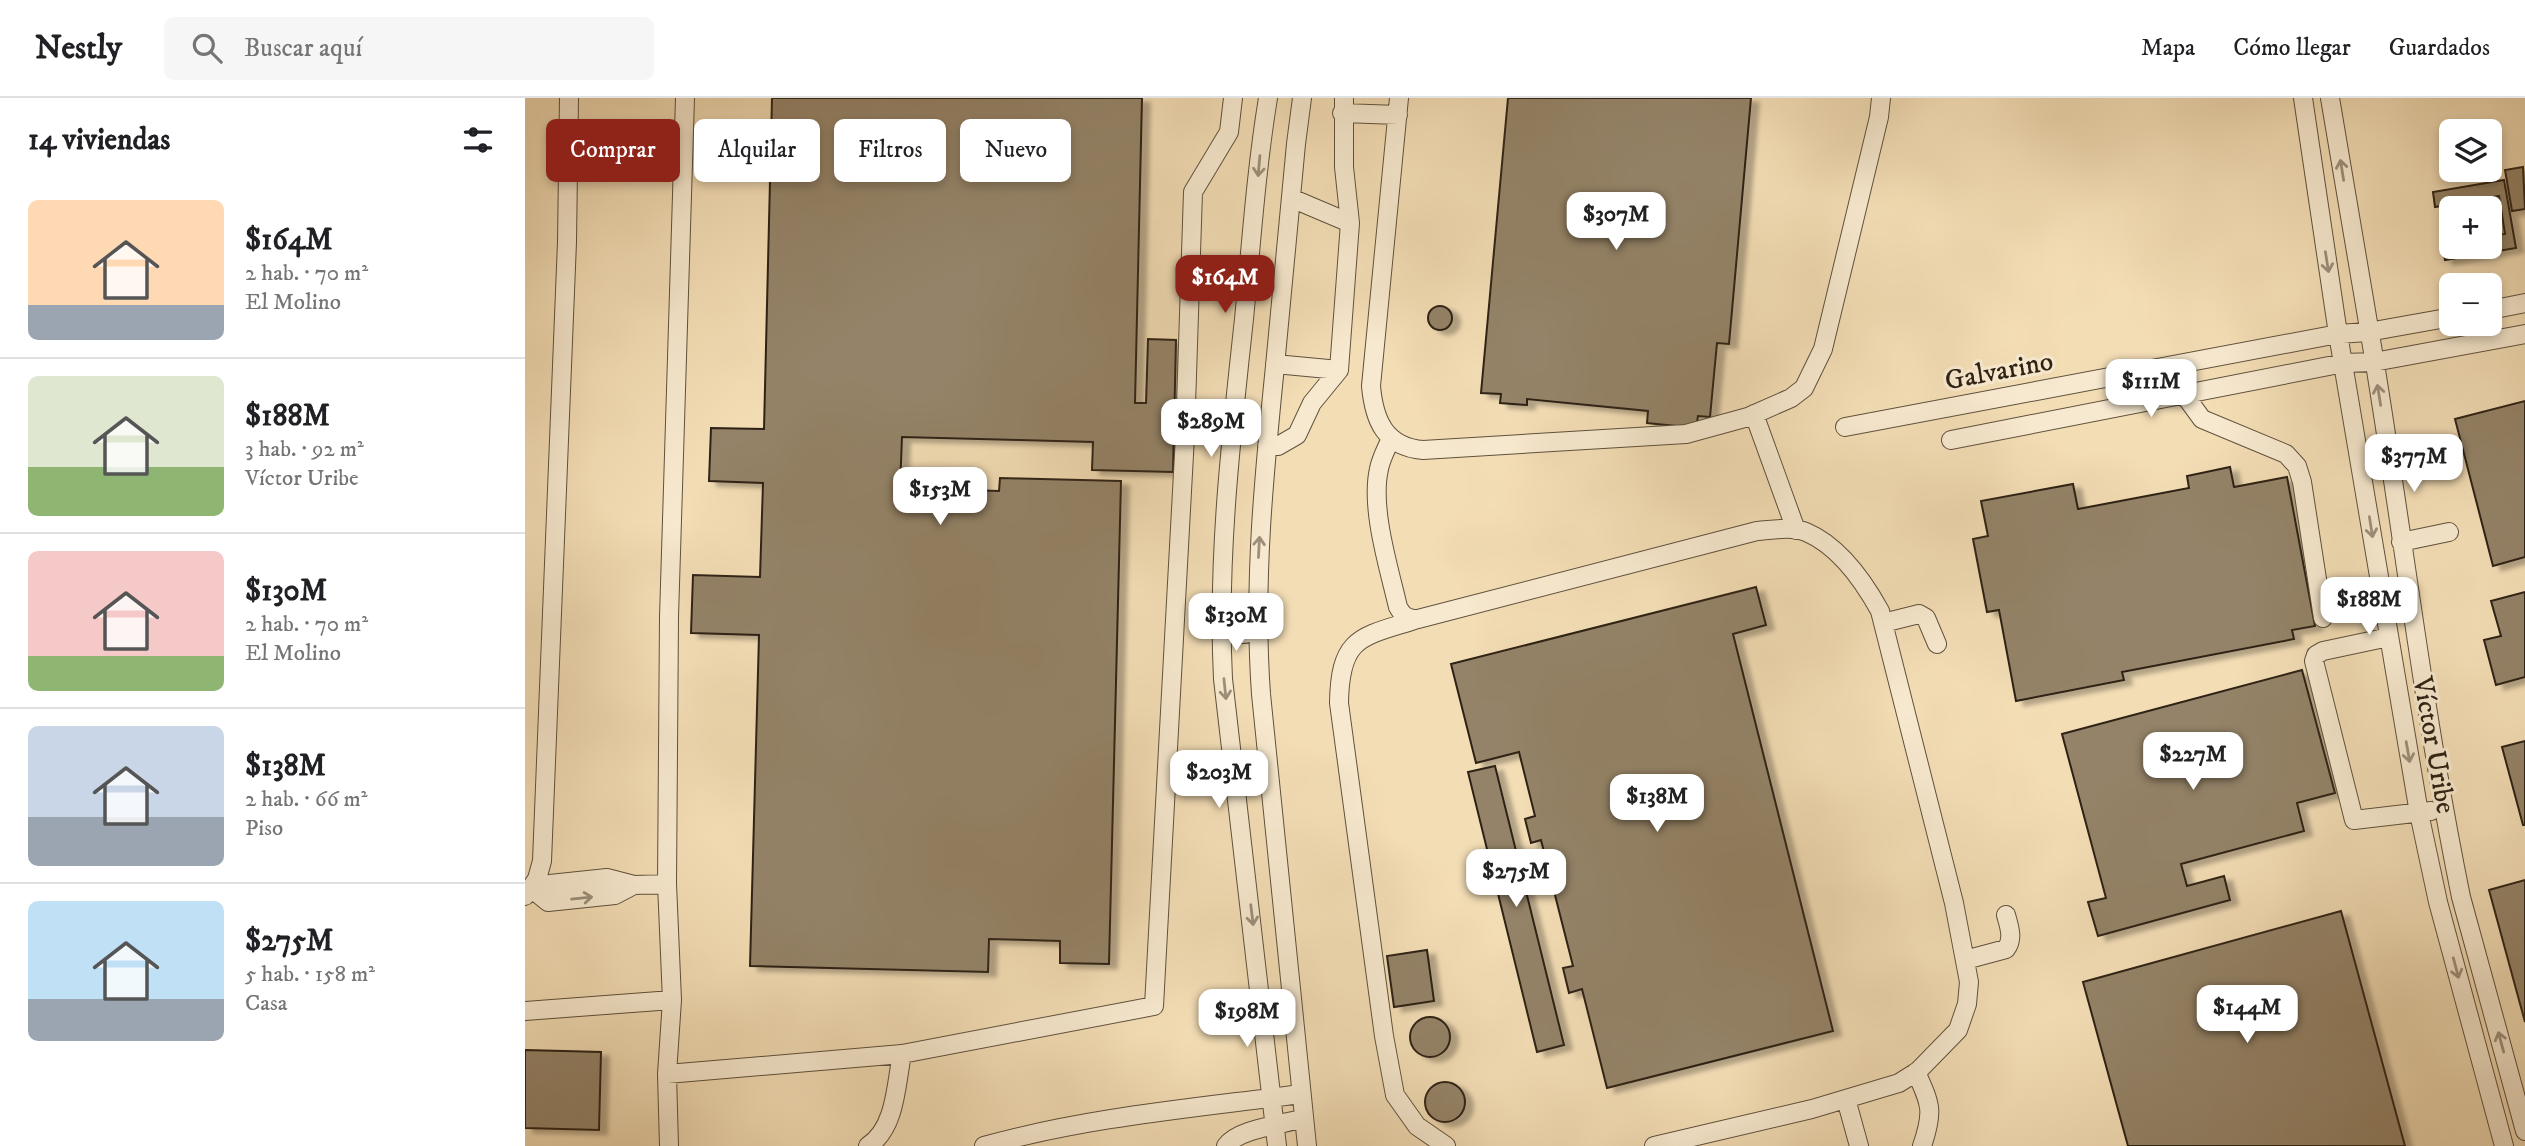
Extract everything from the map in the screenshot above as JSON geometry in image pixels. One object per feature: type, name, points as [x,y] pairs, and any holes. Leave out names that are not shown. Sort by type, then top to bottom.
[{"type":"street","points":[[529,892],[537,879],[542,847],[567,242],[569,98]]},
{"type":"street","points":[[669,1146],[667,1074],[672,1000],[667,884],[669,617],[685,98]]},
{"type":"street","points":[[667,1074],[902,1054],[1154,1006],[1185,436],[1193,192],[1229,132],[1233,98]]},
{"type":"street","points":[[1268,98],[1226,503],[1221,621],[1223,679],[1277,1146]]},
{"type":"street","points":[[1302,98],[1266,446],[1257,628],[1261,694],[1307,1146]]},
{"type":"street","points":[[1266,446],[1278,446],[1297,435],[1313,403],[1339,370],[1350,223],[1344,167],[1343,105],[1399,106],[1371,386],[1377,419],[1391,438],[1411,449],[1423,450],[1686,434],[1754,414],[1791,398],[1804,388],[1823,349],[1879,117],[1881,98]]},
{"type":"street","name":"Víctor Uribe","points":[[2302,98],[2338,334],[2419,813],[2438,902],[2504,1146]]},
{"type":"street","name":"Víctor Uribe","points":[[2330,98],[2461,897],[2525,1131]]},
{"type":"street","points":[[1290,198],[1350,223]]},
{"type":"street","points":[[1254,224],[1270,219],[1281,222],[1287,228]]},
{"type":"street","points":[[2502,308],[2525,303]]},
{"type":"street","name":"Galvarino","points":[[1845,428],[2338,334],[2368,332],[2439,319]]},
{"type":"street","name":"Galvarino","points":[[1951,440],[2344,363],[2374,362],[2525,334]]},
{"type":"street","points":[[1275,364],[1339,370]]},
{"type":"street","points":[[2032,392],[2038,423]]},
{"type":"street","points":[[2183,393],[2202,419],[2286,454],[2297,466],[2302,482],[2323,618]]},
{"type":"street","points":[[1754,414],[1796,530]]},
{"type":"street","points":[[1391,438],[1378,472],[1377,493],[1382,538],[1398,607],[1403,615],[1418,620]]},
{"type":"street","points":[[1445,1146],[1417,1126],[1395,1095],[1384,1036],[1339,703],[1339,676],[1350,649],[1363,637],[1418,620],[1757,531],[1784,528],[1806,532],[1830,548],[1865,584],[1880,611],[1954,903],[1969,982],[1967,1004],[1958,1031],[1916,1072],[1899,1083],[1846,1099],[1654,1146]]},
{"type":"street","points":[[2401,542],[2449,532]]},
{"type":"street","points":[[1883,623],[1919,614],[1926,618],[1934,630],[1937,644]]},
{"type":"street","points":[[1221,621],[1229,630],[1240,634],[1252,632],[1257,628]]},
{"type":"street","points":[[2389,637],[2323,651],[2316,654],[2313,660],[2354,820],[2445,809]]},
{"type":"street","points":[[529,892],[550,884],[607,878],[634,884],[667,884]]},
{"type":"street","points":[[1965,960],[2006,949],[2011,936],[2006,915]]},
{"type":"street","points":[[525,1011],[672,1000]]},
{"type":"street","points":[[868,1146],[879,1139],[889,1120],[902,1054]]},
{"type":"street","points":[[1916,1072],[1930,1107],[1930,1122],[1922,1146]]},
{"type":"street","points":[[984,1146],[1059,1127],[1131,1115],[1301,1094]]},
{"type":"street","points":[[1846,1099],[1859,1146]]},
{"type":"street","points":[[1226,1146],[1241,1132],[1275,1127],[1304,1118]]},
{"type":"building","points":[[772,98],[1142,98],[1135,403],[1146,403],[1148,339],[1176,340],[1173,472],[1092,470],[1093,442],[902,437],[900,488],[999,491],[1000,478],[1121,481],[1109,964],[1060,963],[1060,941],[989,939],[988,972],[750,966],[759,635],[691,633],[693,575],[760,577],[763,483],[709,481],[711,428],[764,429],[770,182],[820,182],[820,119],[771,119]]},
{"type":"building","points":[[1508,98],[1751,98],[1729,344],[1717,343],[1710,417],[1698,416],[1696,428],[1647,423],[1648,411],[1527,399],[1527,405],[1500,403],[1501,394],[1481,393]]},
{"type":"building","points":[[2523,167],[2525,209],[2512,211],[2505,170]]},
{"type":"building","points":[[2502,180],[2516,248],[2502,250],[2502,234],[2505,234],[2502,196],[2439,196],[2439,206],[2435,207],[2433,192]]},
{"type":"building","points":[[1440,306],[1449,309],[1452,318],[1449,327],[1440,330],[1431,327],[1428,318],[1431,309]]},
{"type":"building","points":[[2525,401],[2525,557],[2493,566],[2455,419]]},
{"type":"building","points":[[2230,467],[2234,487],[2287,477],[2315,626],[2292,630],[2294,639],[2122,672],[2124,680],[2016,701],[1999,610],[1987,612],[1973,539],[1988,536],[1981,501],[2073,484],[2078,509],[2189,488],[2187,476]]},
{"type":"building","points":[[1756,587],[1766,625],[1733,634],[1833,1031],[1607,1088],[1582,989],[1569,993],[1563,968],[1573,966],[1541,840],[1531,843],[1525,819],[1535,816],[1519,752],[1476,763],[1451,664]]},
{"type":"building","points":[[2525,592],[2525,677],[2496,685],[2484,640],[2501,636],[2491,601]]},
{"type":"building","points":[[2302,670],[2335,793],[2297,803],[2304,831],[2181,864],[2187,886],[2224,876],[2230,900],[2098,936],[2088,902],[2106,898],[2062,734]]},
{"type":"building","points":[[2525,741],[2525,825],[2523,825],[2502,747]]},
{"type":"building","points":[[1495,766],[1564,1045],[1537,1052],[1468,772]]},
{"type":"building","points":[[2525,880],[2525,1022],[2489,890]]},
{"type":"building","points":[[2341,911],[2405,1146],[2128,1146],[2083,982]]},
{"type":"building","points":[[1427,950],[1434,1001],[1394,1007],[1387,956]]},
{"type":"building","points":[[1430,1017],[1438,1018],[1444,1023],[1449,1029],[1449,1045],[1444,1051],[1438,1056],[1430,1057],[1422,1056],[1416,1051],[1411,1045],[1410,1037],[1411,1029],[1416,1023],[1422,1018]]},
{"type":"building","points":[[525,1050],[601,1052],[599,1130],[525,1128]]},
{"type":"building","points":[[1445,1082],[1453,1083],[1459,1088],[1464,1094],[1464,1110],[1459,1116],[1453,1121],[1445,1122],[1437,1121],[1431,1116],[1426,1110],[1425,1102],[1426,1094],[1431,1088],[1437,1083]]}]
